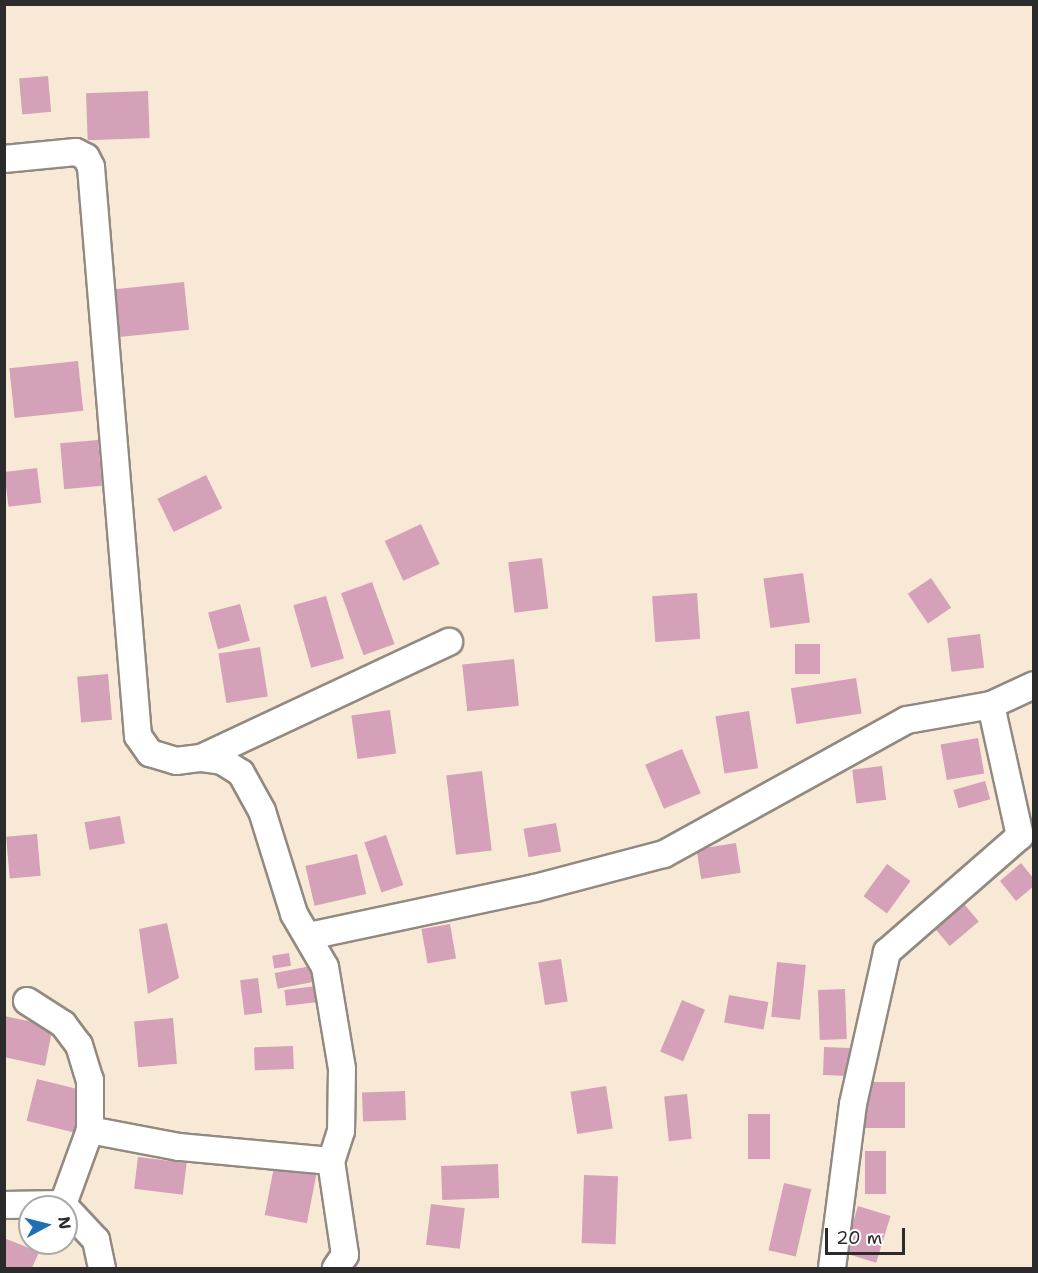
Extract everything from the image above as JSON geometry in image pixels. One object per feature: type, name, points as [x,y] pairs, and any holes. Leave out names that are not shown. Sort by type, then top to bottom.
[{"type":"street","points":[[4,159],[76,152],[86,157],[91,167],[134,657],[134,712],[138,736],[150,753],[176,761],[201,758],[222,761],[241,773],[262,811],[294,914],[326,966],[339,1046],[341,1131],[331,1161],[345,1255],[336,1269]]},
{"type":"street","points":[[201,758],[450,642]]},
{"type":"street","points":[[309,936],[535,888],[664,854],[907,720],[991,705],[1034,685]]},
{"type":"street","points":[[832,1269],[854,1104],[887,952],[1020,836],[991,705]]},
{"type":"street","points":[[27,1001],[63,1024],[78,1045],[90,1080],[90,1130],[69,1195]]},
{"type":"street","points":[[90,1130],[179,1147],[331,1161]]},
{"type":"street","points":[[78,1220],[96,1240],[102,1269]]},
{"type":"building","points":[[48,76],[51,112],[22,114],[19,79]]},
{"type":"building","points":[[148,91],[150,138],[88,140],[86,93]]},
{"type":"building","points":[[184,282],[189,330],[117,337],[112,290]]},
{"type":"building","points":[[78,361],[83,411],[15,418],[9,368]]},
{"type":"building","points":[[98,440],[102,486],[64,489],[60,443]]},
{"type":"building","points":[[37,468],[41,503],[9,507],[4,472]]},
{"type":"building","points":[[206,475],[222,508],[174,532],[157,499]]},
{"type":"building","points":[[421,524],[440,564],[403,581],[385,541]]},
{"type":"building","points":[[542,558],[548,609],[514,613],[508,562]]},
{"type":"building","points":[[803,573],[810,623],[770,628],[763,579]]},
{"type":"building","points":[[931,578],[951,608],[928,624],[908,594]]},
{"type":"building","points":[[372,582],[395,644],[364,655],[341,593]]},
{"type":"building","points":[[697,593],[700,639],[655,642],[652,596]]},
{"type":"building","points":[[326,596],[344,658],[311,668],[293,605]]},
{"type":"building","points":[[240,604],[250,641],[218,649],[208,613]]},
{"type":"building","points":[[980,634],[984,668],[951,672],[947,638]]},
{"type":"building","points":[[795,644],[820,644],[820,674],[795,674]]},
{"type":"building","points":[[260,647],[268,696],[226,703],[219,654]]},
{"type":"building","points":[[514,659],[519,706],[467,711],[462,664]]},
{"type":"building","points":[[108,674],[112,720],[81,723],[77,677]]},
{"type":"building","points":[[856,678],[862,714],[796,724],[791,688]]},
{"type":"building","points":[[390,710],[396,754],[358,759],[351,715]]},
{"type":"building","points":[[749,711],[758,768],[724,774],[715,716]]},
{"type":"building","points":[[978,738],[984,773],[947,780],[941,745]]},
{"type":"building","points":[[682,749],[701,793],[664,809],[645,765]]},
{"type":"building","points":[[882,766],[886,800],[856,803],[852,770]]},
{"type":"building","points":[[482,771],[492,850],[456,855],[446,775]]},
{"type":"building","points":[[985,781],[990,799],[959,808],[953,790]]},
{"type":"building","points":[[120,816],[125,844],[89,850],[85,822]]},
{"type":"building","points":[[556,823],[561,852],[529,857],[524,829]]},
{"type":"building","points":[[37,834],[41,876],[10,879],[6,837]]},
{"type":"building","points":[[386,835],[403,885],[382,893],[364,842]]},
{"type":"building","points":[[736,843],[741,873],[701,879],[696,849]]},
{"type":"building","points":[[357,854],[366,894],[315,906],[305,866]]},
{"type":"building","points":[[1021,863],[1034,879],[1034,886],[1016,901],[1000,881]]},
{"type":"building","points":[[887,864],[910,881],[887,913],[863,896]]},
{"type":"building","points":[[964,904],[979,922],[950,946],[935,928]]},
{"type":"building","points":[[167,923],[179,978],[148,994],[139,929]]},
{"type":"building","points":[[450,924],[456,958],[428,964],[421,929]]},
{"type":"building","points":[[289,953],[291,966],[274,968],[272,956]]},
{"type":"building","points":[[561,959],[568,1001],[545,1005],[538,963]]},
{"type":"building","points":[[777,962],[806,965],[800,1020],[771,1017]]},
{"type":"building","points":[[311,966],[314,982],[278,989],[275,973]]},
{"type":"building","points":[[258,978],[262,1013],[244,1015],[240,980]]},
{"type":"building","points":[[316,986],[318,1002],[286,1006],[284,990]]},
{"type":"building","points":[[845,989],[847,1039],[820,1040],[818,990]]},
{"type":"building","points":[[729,995],[768,1002],[764,1030],[724,1023]]},
{"type":"building","points":[[682,1000],[705,1010],[683,1061],[660,1052]]},
{"type":"building","points":[[4,1016],[53,1026],[45,1066],[4,1057]]},
{"type":"building","points":[[173,1018],[177,1064],[138,1067],[134,1021]]},
{"type":"building","points":[[293,1046],[294,1069],[255,1070],[254,1047]]},
{"type":"building","points":[[824,1047],[850,1048],[849,1076],[823,1075]]},
{"type":"building","points":[[37,1079],[89,1092],[79,1134],[27,1121]]},
{"type":"building","points":[[864,1082],[905,1082],[905,1128],[864,1128]]},
{"type":"building","points":[[606,1086],[613,1128],[577,1134],[570,1092]]},
{"type":"building","points":[[405,1091],[406,1120],[363,1121],[362,1093]]},
{"type":"building","points":[[687,1094],[692,1139],[669,1141],[664,1096]]},
{"type":"building","points":[[748,1114],[770,1114],[770,1159],[748,1159]]},
{"type":"building","points":[[865,1151],[886,1151],[886,1194],[865,1194]]},
{"type":"building","points":[[138,1157],[187,1163],[183,1195],[134,1189]]},
{"type":"building","points":[[498,1164],[499,1198],[442,1200],[441,1166]]},
{"type":"building","points":[[274,1167],[316,1175],[307,1223],[265,1215]]},
{"type":"building","points":[[584,1175],[618,1176],[616,1244],[582,1243]]},
{"type":"building","points":[[784,1183],[811,1189],[796,1257],[768,1250]]},
{"type":"building","points":[[431,1204],[465,1208],[460,1249],[426,1245]]},
{"type":"building","points":[[858,1206],[891,1216],[876,1263],[844,1253]]},
{"type":"building","points":[[4,1238],[18,1244],[18,1255],[38,1255],[32,1268],[4,1268]]}]
